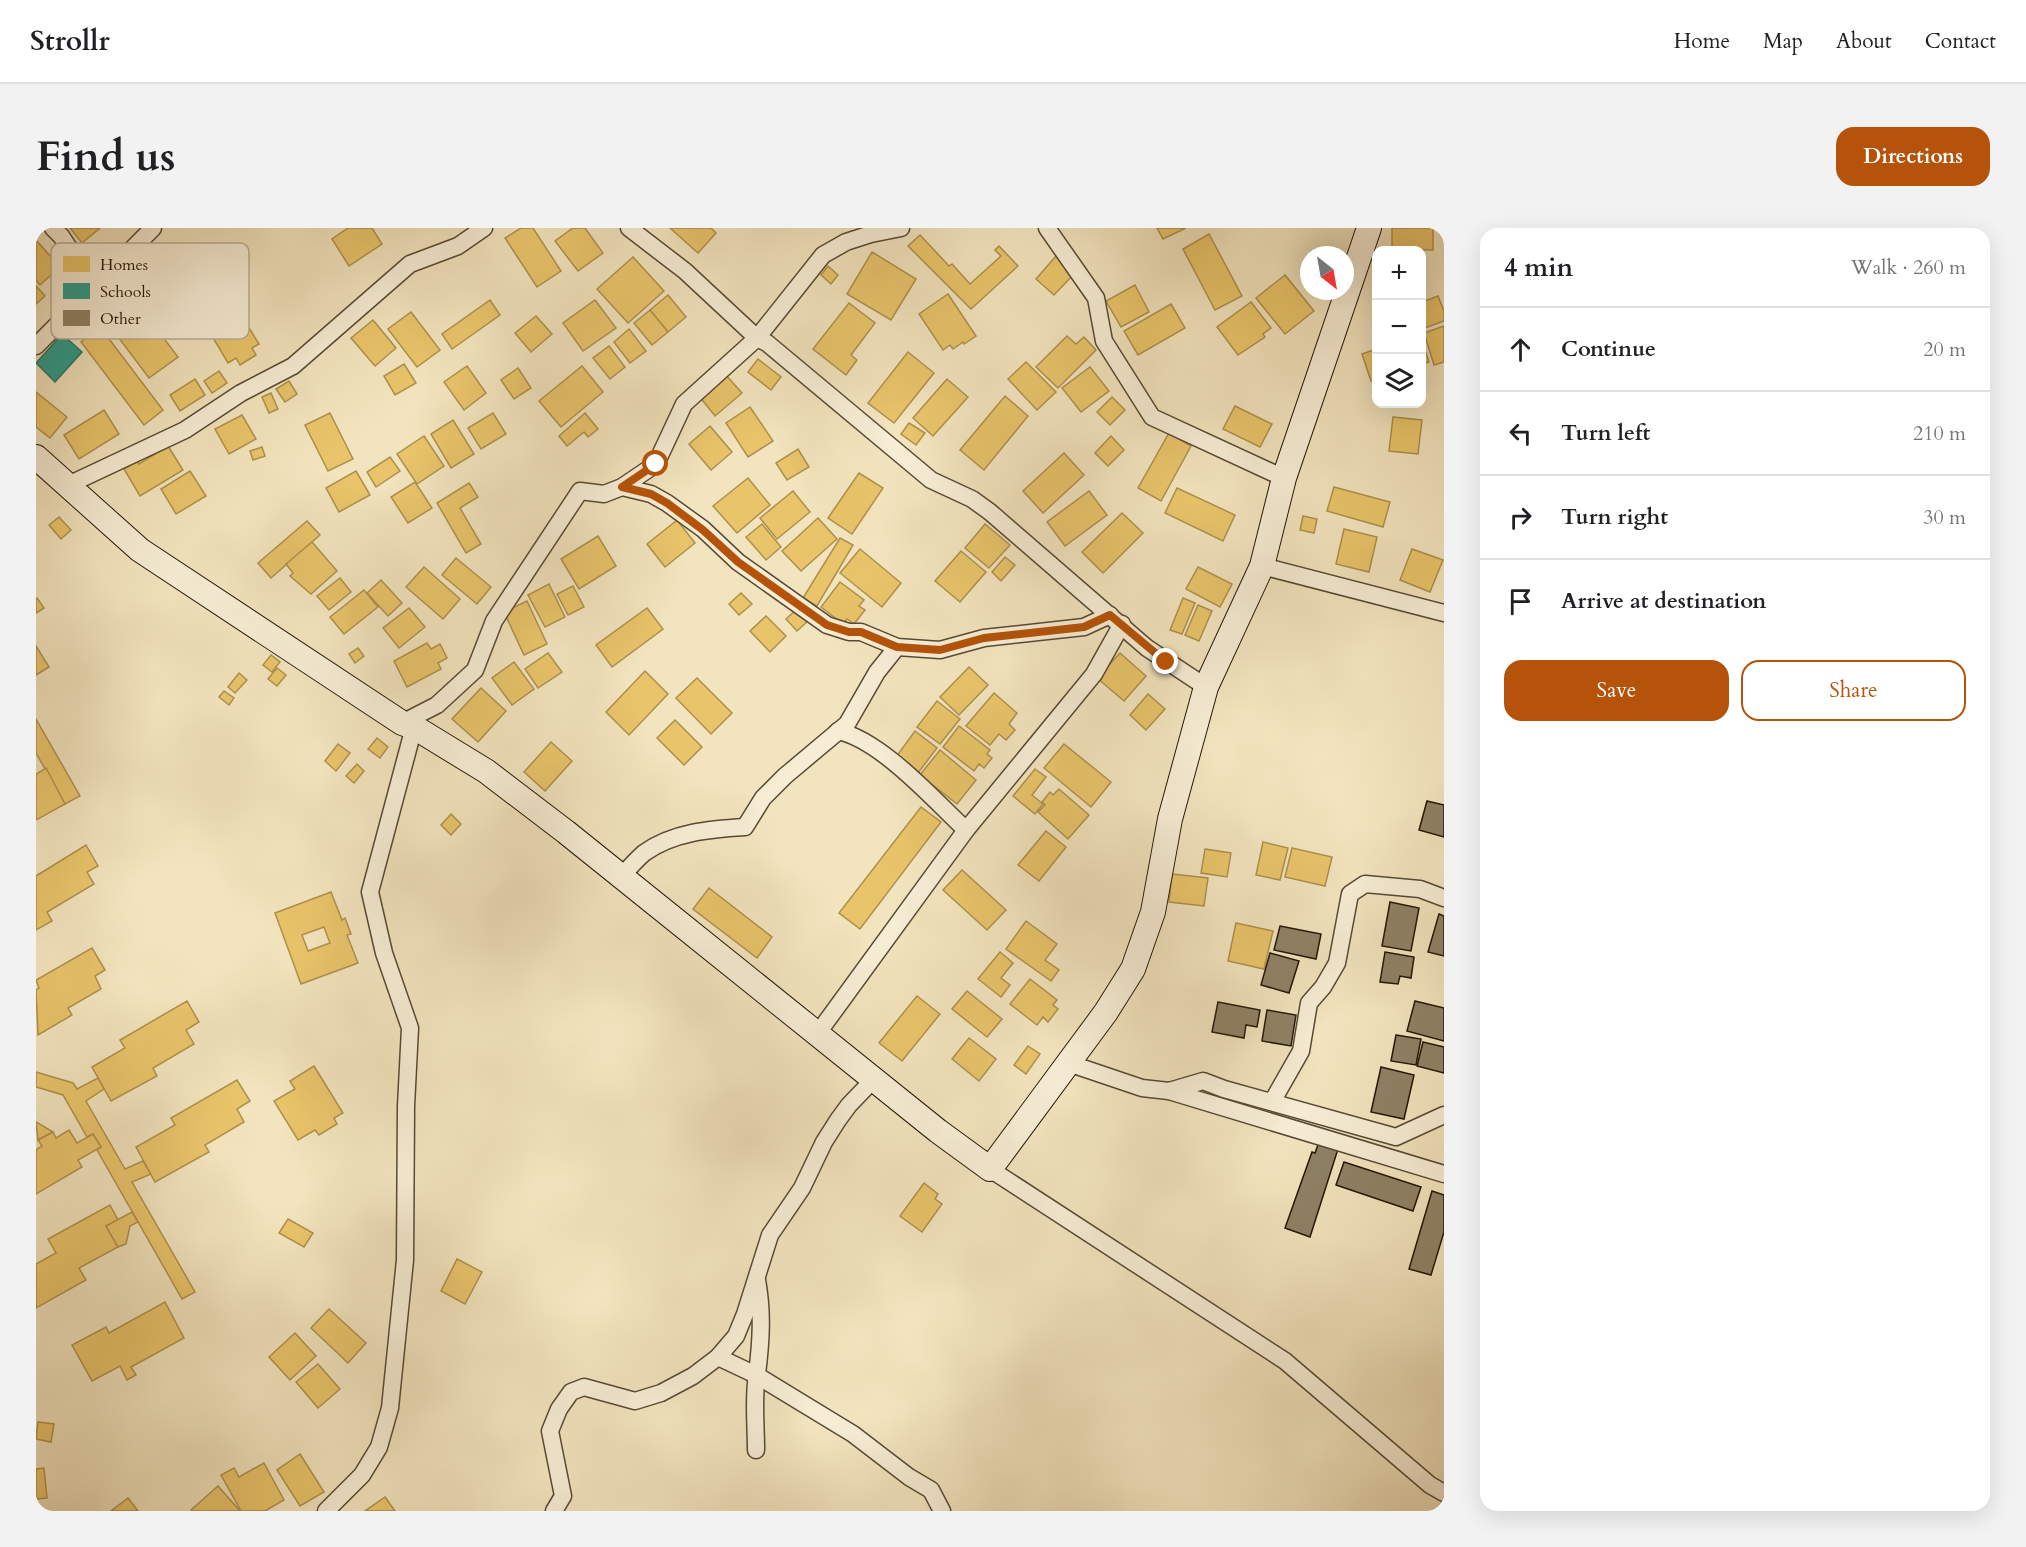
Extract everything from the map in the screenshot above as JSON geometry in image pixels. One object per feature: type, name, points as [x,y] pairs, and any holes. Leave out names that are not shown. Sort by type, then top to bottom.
[{"type":"street","points":[[53,228],[66,243]]},
{"type":"street","points":[[138,243],[153,228]]},
{"type":"street","points":[[68,485],[185,430],[242,393],[293,366],[410,264],[458,246],[484,228]]},
{"type":"street","points":[[629,228],[685,271],[757,338],[784,357],[931,480],[972,500],[990,512],[1147,648],[1206,687]]},
{"type":"street","points":[[326,1511],[362,1475],[379,1447],[390,1408],[405,1260],[406,1106],[410,1028],[384,953],[370,892],[408,725],[437,705],[475,670],[494,621],[580,491],[604,494],[622,487],[656,464],[684,404],[757,338],[823,255],[846,242],[901,228]]},
{"type":"street","points":[[1047,228],[1096,298],[1104,341],[1152,417],[1284,478]]},
{"type":"street","points":[[990,1169],[1106,1012],[1136,959],[1153,912],[1170,819],[1206,687],[1262,566],[1284,478],[1369,228]]},
{"type":"street","points":[[36,346],[51,330]]},
{"type":"street","points":[[36,457],[141,550],[408,725],[486,771],[990,1169],[1284,1361],[1430,1485],[1444,1493]]},
{"type":"street","points":[[622,487],[651,494],[667,503],[703,530],[738,562],[827,625],[849,632],[861,632],[897,647],[940,650],[984,638],[1084,627],[1116,620]]},
{"type":"street","points":[[1262,566],[1444,613]]},
{"type":"street","points":[[818,1033],[966,830],[1094,674],[1116,620]]},
{"type":"street","points":[[621,877],[645,853],[672,839],[702,830],[745,827],[763,798],[784,776],[847,724],[877,672],[897,647]]},
{"type":"street","points":[[838,731],[851,734],[872,746],[916,782],[966,830]]},
{"type":"street","points":[[1272,1102],[1301,1051],[1309,1003],[1323,987],[1337,963],[1350,894],[1365,884],[1420,890],[1444,898]]},
{"type":"street","points":[[1068,1063],[1142,1088],[1169,1091],[1444,1174]]},
{"type":"street","points":[[554,1511],[563,1496],[550,1431],[559,1408],[571,1392],[584,1387],[635,1401],[661,1393],[693,1376],[718,1357],[736,1336],[770,1235],[802,1188],[824,1142],[849,1105],[874,1078]]},
{"type":"street","points":[[1169,1091],[1203,1081],[1396,1137],[1444,1115]]},
{"type":"street","points":[[756,1276],[761,1305],[761,1355],[756,1375],[756,1450]]},
{"type":"street","points":[[718,1357],[756,1375],[853,1434],[909,1477],[931,1490],[942,1511]]},
{"type":"building: Homes","points":[[70,228],[100,228],[82,243]]},
{"type":"building: Homes","points":[[348,228],[372,228],[382,244],[349,266],[332,239]]},
{"type":"building: Homes","points":[[521,228],[533,228],[561,271],[537,287],[505,238]]},
{"type":"building: Homes","points":[[573,228],[585,228],[603,253],[578,271],[555,241]]},
{"type":"building: Homes","points":[[670,228],[711,228],[716,233],[698,253]]},
{"type":"building: Homes","points":[[1157,228],[1186,228],[1163,239]]},
{"type":"building: Homes","points":[[1392,228],[1433,228],[1433,250],[1426,250],[1426,246],[1392,246]]},
{"type":"building: Homes","points":[[1209,234],[1242,296],[1215,310],[1183,249]]},
{"type":"building: Homes","points":[[920,235],[949,266],[952,264],[970,284],[1001,256],[995,250],[999,246],[1018,266],[971,309],[908,246]]},
{"type":"building: Homes","points":[[36,240],[51,257],[51,275],[40,285],[36,280]]},
{"type":"building: Homes","points":[[872,252],[916,279],[891,320],[847,294]]},
{"type":"building: Homes","points":[[1056,256],[1075,273],[1054,295],[1036,279]]},
{"type":"building: Homes","points":[[633,257],[664,291],[628,323],[597,289]]},
{"type":"building: Homes","points":[[828,266],[838,275],[831,284],[821,275]]},
{"type":"building: Homes","points":[[1285,275],[1300,294],[1300,300],[1305,300],[1314,311],[1285,334],[1256,298]]},
{"type":"building: Homes","points":[[1135,285],[1149,312],[1121,327],[1106,301]]},
{"type":"building: Homes","points":[[36,286],[45,296],[36,304]]},
{"type":"building: Homes","points":[[948,294],[976,336],[953,349],[950,345],[943,350],[919,314]]},
{"type":"building: Homes","points":[[668,295],[686,317],[668,332],[650,310]]},
{"type":"building: Homes","points":[[1438,296],[1444,311],[1444,321],[1426,328],[1426,300]]},
{"type":"building: Homes","points":[[490,300],[500,315],[452,349],[442,334]]},
{"type":"building: Homes","points":[[595,300],[616,328],[583,351],[563,323]]},
{"type":"building: Homes","points":[[1251,302],[1271,328],[1263,334],[1265,337],[1238,355],[1217,327]]},
{"type":"building: Homes","points":[[849,303],[875,323],[851,355],[857,360],[846,375],[813,349]]},
{"type":"building: Homes","points":[[1171,304],[1185,328],[1138,355],[1124,331]]},
{"type":"building: Homes","points":[[650,310],[668,332],[652,345],[634,323]]},
{"type":"building: Homes","points":[[411,312],[440,350],[417,367],[388,329]]},
{"type":"building: Homes","points":[[536,316],[552,334],[531,352],[515,333]]},
{"type":"building: Homes","points":[[373,320],[396,348],[375,366],[351,338]]},
{"type":"building: Homes","points":[[1444,326],[1444,362],[1434,365],[1426,332]]},
{"type":"building: Homes","points":[[249,328],[259,344],[252,348],[256,355],[240,365],[236,358],[228,363],[214,339],[249,339]]},
{"type":"building: Homes","points":[[629,329],[646,351],[630,363],[614,342]]},
{"type":"building: Homes","points":[[1067,336],[1076,344],[1084,337],[1096,350],[1058,388],[1036,367]]},
{"type":"building: Homes","points":[[85,339],[109,339],[163,410],[144,425],[81,342]]},
{"type":"building: Homes","points":[[120,339],[164,339],[178,357],[149,378]]},
{"type":"building: Homes","points":[[609,346],[625,367],[610,379],[593,358]]},
{"type":"building: Homes","points":[[1372,350],[1371,381],[1362,354]]},
{"type":"building: Homes","points":[[908,352],[934,373],[894,423],[868,403]]},
{"type":"building: Homes","points":[[758,359],[781,377],[771,390],[748,372]]},
{"type":"building: Homes","points":[[1026,362],[1056,392],[1037,410],[1008,379]]},
{"type":"building: Homes","points":[[404,364],[416,383],[395,395],[384,376]]},
{"type":"building: Homes","points":[[467,366],[486,393],[464,410],[444,382]]},
{"type":"building: Homes","points":[[582,366],[603,392],[561,427],[539,401]]},
{"type":"building: Homes","points":[[1090,367],[1109,391],[1081,412],[1062,388]]},
{"type":"building: Homes","points":[[518,368],[531,388],[514,399],[501,380]]},
{"type":"building: Homes","points":[[219,371],[227,383],[212,393],[204,381]]},
{"type":"building: Homes","points":[[725,374],[742,393],[715,416],[699,396]]},
{"type":"building: Homes","points":[[195,379],[205,395],[180,411],[170,395]]},
{"type":"building: Homes","points":[[947,379],[968,397],[933,436],[913,418]]},
{"type":"building: Homes","points":[[289,381],[297,394],[285,402],[276,389]]},
{"type":"building: Homes","points":[[36,392],[67,417],[50,438],[36,427]]},
{"type":"building: Homes","points":[[271,393],[278,409],[269,413],[262,397]]},
{"type":"building: Homes","points":[[1005,396],[1028,416],[984,470],[960,450]]},
{"type":"building: Homes","points":[[1112,397],[1125,410],[1110,425],[1097,412]]},
{"type":"building: Homes","points":[[1235,406],[1272,424],[1260,447],[1223,429]]},
{"type":"building: Homes","points":[[750,407],[773,441],[748,457],[726,423]]},
{"type":"building: Homes","points":[[104,410],[119,434],[79,459],[64,435]]},
{"type":"building: Homes","points":[[330,413],[353,459],[328,471],[305,425]]},
{"type":"building: Homes","points":[[493,413],[506,434],[481,449],[468,428]]},
{"type":"building: Homes","points":[[585,413],[598,429],[588,437],[584,432],[567,446],[559,436]]},
{"type":"building: Homes","points":[[242,415],[256,439],[229,454],[215,429]]},
{"type":"building: Homes","points":[[1393,417],[1422,420],[1418,454],[1389,451]]},
{"type":"building: Homes","points":[[453,420],[474,454],[451,468],[431,434]]},
{"type":"building: Homes","points":[[909,423],[925,433],[916,445],[901,434]]},
{"type":"building: Homes","points":[[710,426],[732,452],[711,470],[689,444]]},
{"type":"building: Homes","points":[[1169,433],[1191,446],[1161,501],[1138,488]]},
{"type":"building: Homes","points":[[424,436],[444,466],[417,484],[397,454]]},
{"type":"building: Homes","points":[[1111,436],[1124,450],[1108,466],[1095,453]]},
{"type":"building: Homes","points":[[168,446],[183,470],[140,496],[124,469],[137,461],[139,464]]},
{"type":"building: Homes","points":[[262,447],[265,456],[253,460],[250,451]]},
{"type":"building: Homes","points":[[798,449],[809,467],[787,480],[776,463]]},
{"type":"building: Homes","points":[[1064,453],[1084,475],[1043,513],[1023,491]]},
{"type":"building: Homes","points":[[390,457],[400,471],[376,487],[367,472]]},
{"type":"building: Homes","points":[[190,471],[206,496],[176,514],[161,489]]},
{"type":"building: Homes","points":[[356,471],[370,495],[339,512],[326,488]]},
{"type":"building: Homes","points":[[859,473],[883,488],[852,534],[828,518]]},
{"type":"building: Homes","points":[[748,478],[770,505],[737,533],[713,506]]},
{"type":"building: Homes","points":[[415,482],[432,508],[408,523],[391,497]]},
{"type":"building: Homes","points":[[469,483],[478,497],[460,508],[481,544],[466,553],[437,503]]},
{"type":"building: Homes","points":[[1334,487],[1390,502],[1383,527],[1327,511]]},
{"type":"building: Homes","points":[[1177,488],[1235,515],[1223,541],[1165,513]]},
{"type":"building: Homes","points":[[793,491],[810,512],[777,539],[760,518]]},
{"type":"building: Homes","points":[[1089,491],[1107,515],[1065,546],[1047,522]]},
{"type":"building: Homes","points":[[1122,513],[1143,533],[1103,573],[1082,552]]},
{"type":"building: Homes","points":[[1303,516],[1317,519],[1314,533],[1300,530]]},
{"type":"building: Homes","points":[[59,517],[71,530],[61,539],[49,525]]},
{"type":"building: Homes","points":[[818,518],[837,539],[801,571],[782,551]]},
{"type":"building: Homes","points":[[677,520],[695,543],[665,567],[647,544]]},
{"type":"building: Homes","points":[[307,521],[320,535],[271,578],[258,563]]},
{"type":"building: Homes","points":[[762,524],[781,547],[766,560],[746,537]]},
{"type":"building: Homes","points":[[985,524],[1010,545],[989,568],[965,548]]},
{"type":"building: Homes","points":[[1344,529],[1377,537],[1369,572],[1336,564]]},
{"type":"building: Homes","points":[[598,536],[616,566],[579,589],[561,559]]},
{"type":"building: Homes","points":[[840,538],[853,545],[817,606],[803,598]]},
{"type":"building: Homes","points":[[312,542],[337,571],[311,594],[290,576],[293,573],[286,564]]},
{"type":"building: Homes","points":[[860,549],[901,583],[882,607],[840,573]]},
{"type":"building: Homes","points":[[1412,549],[1443,560],[1430,592],[1400,580]]},
{"type":"building: Homes","points":[[961,551],[986,572],[960,602],[935,581]]},
{"type":"building: Homes","points":[[1005,557],[1015,565],[1001,581],[992,572]]},
{"type":"building: Homes","points":[[456,558],[491,587],[477,604],[442,575]]},
{"type":"building: Homes","points":[[424,567],[460,599],[443,619],[406,587]]},
{"type":"building: Homes","points":[[1198,567],[1232,584],[1220,607],[1186,589]]},
{"type":"building: Homes","points":[[340,578],[351,592],[329,610],[317,596]]},
{"type":"building: Homes","points":[[381,580],[402,603],[388,616],[367,593]]},
{"type":"building: Homes","points":[[840,582],[864,600],[859,606],[865,610],[854,624],[847,619],[843,624],[821,607]]},
{"type":"building: Homes","points":[[549,584],[565,617],[545,627],[528,595]]},
{"type":"building: Homes","points":[[573,586],[584,607],[568,615],[557,594]]},
{"type":"building: Homes","points":[[364,590],[378,607],[344,634],[330,617]]},
{"type":"building: Homes","points":[[741,593],[752,604],[739,615],[729,604]]},
{"type":"building: Homes","points":[[1183,598],[1195,603],[1182,634],[1170,630]]},
{"type":"building: Homes","points":[[36,599],[44,608],[36,613]]},
{"type":"building: Homes","points":[[527,601],[547,644],[524,655],[504,612]]},
{"type":"building: Homes","points":[[1198,605],[1212,611],[1199,641],[1185,635]]},
{"type":"building: Homes","points":[[409,608],[425,627],[399,648],[383,628]]},
{"type":"building: Homes","points":[[647,608],[663,629],[612,667],[596,645]]},
{"type":"building: Homes","points":[[798,608],[809,620],[797,631],[786,619]]},
{"type":"building: Homes","points":[[766,616],[786,636],[770,652],[750,631]]},
{"type":"building: Homes","points":[[427,643],[431,649],[440,644],[447,658],[438,663],[441,669],[407,687],[394,661]]},
{"type":"building: Homes","points":[[36,646],[49,667],[36,675]]},
{"type":"building: Homes","points":[[358,648],[364,656],[355,663],[349,654]]},
{"type":"building: Homes","points":[[548,653],[562,672],[538,688],[525,669]]},
{"type":"building: Homes","points":[[1120,653],[1146,676],[1124,701],[1097,678]]},
{"type":"building: Homes","points":[[271,655],[280,662],[272,672],[263,665]]},
{"type":"building: Homes","points":[[514,662],[534,689],[512,705],[492,678]]},
{"type":"building: Homes","points":[[969,667],[988,685],[959,715],[940,697]]},
{"type":"building: Homes","points":[[277,668],[286,675],[277,686],[268,679]]},
{"type":"building: Homes","points":[[645,671],[668,694],[629,735],[606,712]]},
{"type":"building: Homes","points":[[239,673],[247,680],[235,693],[228,687]]},
{"type":"building: Homes","points":[[697,678],[732,713],[711,734],[676,698]]},
{"type":"building: Homes","points":[[481,688],[506,711],[478,742],[452,719]]},
{"type":"building: Homes","points":[[224,691],[234,698],[229,705],[219,697]]},
{"type":"building: Homes","points":[[994,693],[1017,713],[1009,724],[1015,730],[1006,740],[999,734],[990,745],[966,726]]},
{"type":"building: Homes","points":[[1148,694],[1165,709],[1146,730],[1130,715]]},
{"type":"building: Homes","points":[[937,701],[960,719],[940,744],[917,727]]},
{"type":"building: Homes","points":[[36,719],[80,796],[65,804],[36,753]]},
{"type":"building: Homes","points":[[675,720],[702,747],[684,765],[657,738]]},
{"type":"building: Homes","points":[[959,726],[990,750],[987,754],[992,758],[984,768],[979,764],[974,771],[943,747]]},
{"type":"building: Homes","points":[[915,731],[937,748],[918,773],[896,757]]},
{"type":"building: Homes","points":[[377,738],[388,747],[380,758],[368,749]]},
{"type":"building: Homes","points":[[551,742],[572,761],[545,791],[524,772]]},
{"type":"building: Homes","points":[[338,744],[350,753],[336,771],[325,761]]},
{"type":"building: Homes","points":[[1064,744],[1111,782],[1091,807],[1044,768]]},
{"type":"building: Homes","points":[[940,750],[976,780],[957,804],[920,775]]},
{"type":"building: Homes","points":[[357,764],[364,771],[354,783],[346,776]]},
{"type":"building: Homes","points":[[46,768],[65,804],[36,820],[36,774]]},
{"type":"building: Homes","points":[[1035,769],[1046,777],[1032,795],[1043,804],[1035,814],[1013,796]]},
{"type":"building: Homes","points":[[1059,789],[1089,815],[1068,839],[1038,812],[1045,805],[1042,802],[1050,792],[1053,795]]},
{"type":"building: Homes","points":[[921,807],[941,822],[860,929],[839,913]]},
{"type":"building: Homes","points":[[451,814],[461,824],[451,835],[441,825]]},
{"type":"building: Homes","points":[[1046,831],[1066,847],[1039,881],[1018,865]]},
{"type":"building: Homes","points":[[1263,842],[1288,848],[1280,880],[1256,875]]},
{"type":"building: Homes","points":[[86,845],[98,866],[87,872],[94,884],[47,912],[52,921],[36,930],[36,876]]},
{"type":"building: Homes","points":[[1292,848],[1332,857],[1325,886],[1285,877]]},
{"type":"building: Homes","points":[[1205,849],[1231,853],[1227,877],[1201,873]]},
{"type":"building: Homes","points":[[962,870],[1006,910],[987,930],[943,890]]},
{"type":"building: Homes","points":[[1172,874],[1208,878],[1204,906],[1169,902]]},
{"type":"building: Homes","points":[[709,888],[772,937],[757,958],[693,909]]},
{"type":"building: Homes","points":[[331,892],[342,920],[345,918],[351,934],[347,935],[358,963],[301,984],[275,913]],"holes":[[[324,927],[330,943],[308,951],[302,935]]]},
{"type":"building: Homes","points":[[1026,921],[1057,944],[1045,960],[1059,970],[1051,981],[1006,949]]},
{"type":"building: Homes","points":[[1236,923],[1273,931],[1264,969],[1228,961]]},
{"type":"building: Homes","points":[[92,948],[105,970],[95,976],[101,989],[68,1008],[72,1015],[38,1035],[36,990],[39,988],[36,980]]},
{"type":"building: Homes","points":[[1000,952],[1013,963],[1001,978],[1010,985],[1001,997],[978,979]]},
{"type":"building: Homes","points":[[1030,979],[1057,1000],[1053,1005],[1058,1009],[1048,1022],[1043,1017],[1037,1025],[1010,1004]]},
{"type":"building: Homes","points":[[967,991],[1002,1019],[987,1037],[952,1009]]},
{"type":"building: Homes","points":[[917,996],[940,1014],[902,1061],[879,1043]]},
{"type":"building: Homes","points":[[187,1001],[199,1022],[186,1030],[194,1044],[153,1068],[157,1076],[111,1101],[92,1067],[125,1048],[120,1040]]},
{"type":"building: Homes","points":[[969,1038],[996,1059],[979,1081],[952,1059]]},
{"type":"building: Homes","points":[[1028,1046],[1040,1054],[1026,1074],[1014,1065]]},
{"type":"building: Homes","points":[[314,1066],[343,1113],[334,1118],[337,1124],[319,1135],[315,1130],[298,1140],[274,1101],[295,1089],[290,1081]]},
{"type":"building: Homes","points":[[36,1072],[73,1083],[77,1089],[98,1078],[104,1089],[86,1101],[125,1169],[143,1161],[151,1174],[132,1182],[195,1292],[182,1299],[97,1150],[101,1147],[93,1134],[87,1137],[63,1095],[36,1087]]},
{"type":"building: Homes","points":[[237,1080],[250,1101],[237,1109],[244,1122],[205,1145],[209,1152],[155,1182],[136,1147],[175,1125],[171,1118]]},
{"type":"building: Homes","points":[[36,1122],[53,1132],[38,1140]]},
{"type":"building: Homes","points":[[69,1130],[77,1143],[93,1134],[101,1147],[78,1160],[82,1167],[36,1194],[36,1150],[42,1146],[38,1140],[53,1132],[56,1138]]},
{"type":"building: Homes","points":[[924,1183],[938,1194],[935,1199],[942,1204],[922,1232],[900,1216]]},
{"type":"building: Homes","points":[[110,1205],[118,1220],[106,1226],[118,1247],[79,1268],[86,1280],[36,1308],[36,1264],[56,1253],[48,1239]]},
{"type":"building: Homes","points":[[132,1212],[138,1222],[130,1226],[126,1244],[118,1247],[106,1226]]},
{"type":"building: Homes","points":[[288,1219],[313,1233],[304,1247],[279,1233]]},
{"type":"building: Homes","points":[[457,1259],[482,1272],[465,1304],[441,1291]]},
{"type":"building: Homes","points":[[165,1302],[184,1338],[131,1367],[136,1375],[127,1380],[120,1366],[92,1381],[72,1345],[106,1327],[109,1333]]},
{"type":"building: Homes","points":[[329,1309],[366,1343],[348,1363],[311,1328]]},
{"type":"building: Homes","points":[[295,1333],[316,1356],[290,1380],[269,1357]]},
{"type":"building: Homes","points":[[318,1364],[340,1389],[318,1408],[296,1382]]},
{"type":"building: Homes","points":[[38,1422],[54,1424],[51,1442],[36,1439]]},
{"type":"building: Homes","points":[[300,1454],[324,1492],[300,1506],[277,1470]]},
{"type":"building: Homes","points":[[264,1463],[284,1500],[265,1511],[241,1511],[221,1475],[234,1468],[239,1477]]},
{"type":"building: Homes","points":[[44,1468],[47,1498],[36,1499],[36,1469]]},
{"type":"building: Homes","points":[[218,1486],[240,1511],[191,1510]]},
{"type":"building: Homes","points":[[385,1497],[395,1511],[365,1511]]},
{"type":"building: Homes","points":[[128,1498],[138,1511],[111,1511]]},
{"type":"building: Schools","points":[[58,339],[68,339],[82,352],[55,382],[36,363]]},
{"type":"building: Other","points":[[1427,801],[1444,805],[1444,837],[1419,830]]},
{"type":"building: Other","points":[[1390,902],[1419,908],[1411,951],[1382,946]]},
{"type":"building: Other","points":[[1439,914],[1444,916],[1444,956],[1428,952]]},
{"type":"building: Other","points":[[1280,926],[1321,934],[1316,959],[1274,950]]},
{"type":"building: Other","points":[[1385,952],[1414,957],[1411,978],[1400,976],[1398,984],[1380,982]]},
{"type":"building: Other","points":[[1270,953],[1299,961],[1289,993],[1261,985]]},
{"type":"building: Other","points":[[1415,1001],[1444,1008],[1444,1041],[1407,1031]]},
{"type":"building: Other","points":[[1218,1002],[1260,1010],[1257,1027],[1246,1025],[1244,1038],[1212,1032]]},
{"type":"building: Other","points":[[1267,1010],[1296,1015],[1291,1046],[1262,1041]]},
{"type":"building: Other","points":[[1396,1035],[1421,1039],[1416,1065],[1391,1061]]},
{"type":"building: Other","points":[[1423,1042],[1444,1047],[1444,1073],[1417,1066]]},
{"type":"building: Other","points":[[1381,1067],[1414,1075],[1404,1119],[1371,1112]]},
{"type":"building: Other","points":[[1319,1142],[1338,1149],[1310,1237],[1285,1228],[1312,1152],[1315,1153]]},
{"type":"building: Other","points":[[1344,1162],[1421,1187],[1413,1211],[1336,1185]]},
{"type":"building: Other","points":[[1432,1191],[1444,1195],[1444,1232],[1431,1275],[1409,1269]]},
{"type":"route","points":[[656,464],[622,487],[651,494],[667,503],[703,530],[738,562],[827,625],[849,632],[861,632],[906,649],[940,650],[984,638],[1084,627],[1110,615],[1166,662]]}]
